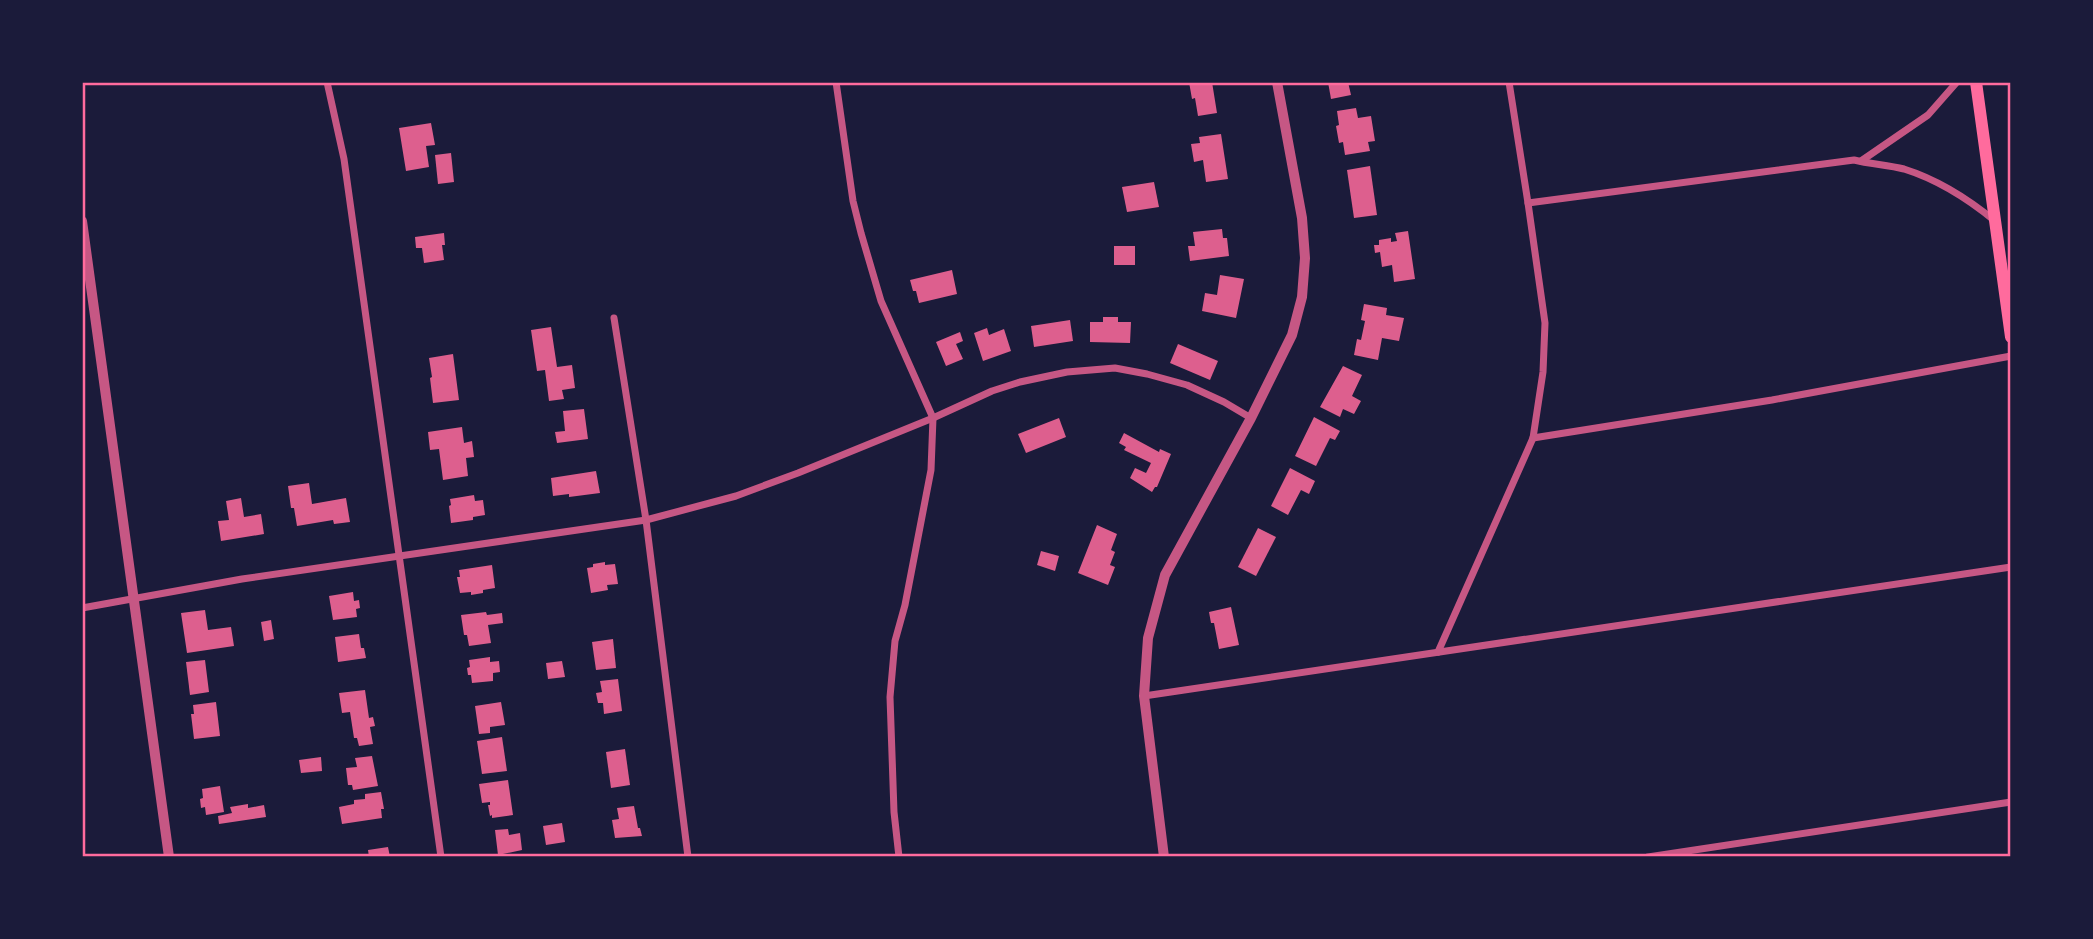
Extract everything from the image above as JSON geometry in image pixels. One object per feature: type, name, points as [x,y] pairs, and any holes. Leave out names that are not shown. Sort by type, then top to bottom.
[{"type":"main road","points":[[1976,82],[2011,337]]},
{"type":"street","points":[[327,82],[344,159],[441,857]]},
{"type":"street","points":[[836,82],[860,233],[881,301],[933,418],[931,470],[905,605],[895,641],[891,686],[894,812],[898,857]]},
{"type":"street","points":[[1164,857],[1143,696],[1148,638],[1165,575],[1251,418],[1292,335],[1303,297],[1306,258],[1302,218],[1277,82]]},
{"type":"street","points":[[1438,652],[1533,438],[1543,372],[1545,323],[1509,82]]},
{"type":"street","points":[[1860,161],[1928,116],[1958,82]]},
{"type":"street","points":[[1528,203],[1854,160],[1901,169],[1935,180],[1967,198],[1995,221]]},
{"type":"street","points":[[82,221],[169,857]]},
{"type":"street","points":[[614,318],[646,520],[688,857]]},
{"type":"street","points":[[1533,438],[1772,400],[2011,356]]},
{"type":"street","points":[[82,608],[242,579],[646,520],[736,496],[933,418],[992,391],[1067,372],[1115,368],[1147,373],[1187,385],[1251,418]]},
{"type":"street","points":[[1143,696],[2011,567]]},
{"type":"street","points":[[1648,857],[2011,802]]},
{"type":"building","points":[[1189,82],[1212,82],[1217,113],[1198,116]]},
{"type":"building","points":[[1328,82],[1348,82],[1351,95],[1331,99]]},
{"type":"building","points":[[1356,108],[1358,118],[1371,116],[1375,141],[1368,142],[1370,151],[1345,155],[1343,142],[1339,143],[1337,111]]},
{"type":"building","points":[[431,123],[435,145],[426,146],[429,167],[406,171],[399,128]]},
{"type":"building","points":[[1221,134],[1228,179],[1206,182],[1203,160],[1194,162],[1191,144],[1200,143],[1199,137]]},
{"type":"building","points":[[451,153],[454,182],[438,184],[435,155]]},
{"type":"building","points":[[1370,166],[1377,215],[1354,218],[1347,170]]},
{"type":"building","points":[[1154,182],[1159,207],[1127,212],[1122,187]]},
{"type":"building","points":[[1222,229],[1223,238],[1227,238],[1229,256],[1190,261],[1188,246],[1195,246],[1193,232]]},
{"type":"building","points":[[1408,231],[1415,279],[1394,282],[1392,265],[1382,267],[1380,252],[1375,253],[1374,245],[1379,245],[1379,240],[1391,238],[1391,242],[1397,241],[1395,233]]},
{"type":"building","points":[[444,233],[444,260],[424,263],[422,248],[416,248],[415,237]]},
{"type":"building","points":[[1114,246],[1135,246],[1135,265],[1114,265]]},
{"type":"building","points":[[952,270],[957,294],[919,303],[910,280]]},
{"type":"building","points":[[1220,275],[1244,279],[1236,318],[1202,311],[1205,293],[1217,295]]},
{"type":"building","points":[[1364,304],[1387,308],[1386,315],[1404,318],[1399,341],[1382,338],[1378,360],[1354,355],[1365,321],[1361,320]]},
{"type":"building","points":[[1103,317],[1118,317],[1118,322],[1131,322],[1130,343],[1090,342],[1090,322],[1103,322]]},
{"type":"building","points":[[1070,320],[1073,341],[1034,347],[1031,326]]},
{"type":"building","points":[[551,327],[557,367],[572,365],[575,388],[562,390],[564,399],[549,401],[545,370],[537,371],[531,330]]},
{"type":"building","points":[[987,328],[989,335],[1004,329],[1011,351],[983,361],[974,333]]},
{"type":"building","points":[[960,332],[963,341],[956,344],[963,359],[946,366],[936,342]]},
{"type":"building","points":[[1178,344],[1218,361],[1210,380],[1170,363]]},
{"type":"building","points":[[453,354],[459,400],[433,403],[429,358]]},
{"type":"building","points":[[1343,366],[1362,375],[1352,396],[1361,401],[1354,414],[1343,409],[1340,417],[1320,407]]},
{"type":"building","points":[[584,409],[588,439],[557,443],[555,432],[565,431],[563,411]]},
{"type":"building","points":[[1314,417],[1340,431],[1335,440],[1330,438],[1316,466],[1295,456]]},
{"type":"building","points":[[1059,418],[1066,437],[1026,453],[1018,434]]},
{"type":"building","points":[[462,427],[464,443],[472,441],[474,457],[466,458],[468,476],[443,480],[439,449],[430,450],[428,432]]},
{"type":"building","points":[[1124,433],[1159,452],[1160,449],[1171,454],[1157,487],[1152,492],[1130,478],[1135,468],[1146,473],[1151,463],[1124,450],[1126,447],[1119,443]]},
{"type":"building","points":[[1290,468],[1315,481],[1309,494],[1301,490],[1288,515],[1271,506]]},
{"type":"building","points":[[596,471],[600,493],[553,496],[551,478]]},
{"type":"building","points":[[309,483],[312,504],[346,498],[350,522],[334,524],[333,520],[297,526],[288,486]]},
{"type":"building","points":[[474,495],[475,501],[483,500],[485,515],[473,517],[473,520],[451,523],[450,499]]},
{"type":"building","points":[[241,498],[244,517],[261,514],[264,534],[221,541],[218,521],[229,520],[226,501]]},
{"type":"building","points":[[1097,525],[1117,534],[1111,550],[1115,552],[1110,565],[1115,567],[1108,585],[1078,573]]},
{"type":"building","points":[[1258,528],[1276,537],[1256,576],[1238,567]]},
{"type":"building","points":[[1041,551],[1059,556],[1055,571],[1037,565]]},
{"type":"building","points":[[605,562],[605,565],[615,564],[618,584],[607,585],[608,590],[591,593],[587,568]]},
{"type":"building","points":[[492,565],[495,588],[471,595],[471,592],[460,593],[457,577],[460,577],[459,570]]},
{"type":"building","points":[[353,592],[354,601],[359,600],[357,617],[333,620],[329,596]]},
{"type":"building","points":[[1231,607],[1239,645],[1219,649],[1209,612]]},
{"type":"building","points":[[205,610],[208,630],[231,627],[234,646],[187,653],[181,613]]},
{"type":"building","points":[[486,612],[487,615],[502,613],[503,623],[488,625],[491,643],[469,646],[461,615]]},
{"type":"building","points":[[271,620],[274,639],[264,641],[261,622]]},
{"type":"building","points":[[359,634],[366,658],[338,662],[335,637]]},
{"type":"building","points":[[613,639],[616,668],[596,670],[592,642]]},
{"type":"building","points":[[490,657],[490,662],[499,661],[500,672],[493,673],[493,681],[472,683],[467,668],[470,667],[469,660]]},
{"type":"building","points":[[205,660],[209,692],[190,695],[186,662]]},
{"type":"building","points":[[562,661],[565,677],[548,679],[546,663]]},
{"type":"building","points":[[618,679],[622,711],[604,714],[603,703],[598,703],[596,693],[602,692],[600,681]]},
{"type":"building","points":[[365,690],[369,718],[373,717],[375,726],[370,727],[373,744],[359,746],[357,738],[354,738],[350,712],[342,713],[339,693]]},
{"type":"building","points":[[216,702],[220,736],[194,739],[191,714],[194,714],[193,705]]},
{"type":"building","points":[[501,702],[505,725],[490,727],[490,733],[479,734],[475,706]]},
{"type":"building","points":[[502,737],[507,771],[482,774],[477,741]]},
{"type":"building","points":[[625,749],[630,785],[611,788],[606,752]]},
{"type":"building","points":[[372,756],[378,786],[353,790],[352,785],[348,785],[346,768],[357,767],[355,758]]},
{"type":"building","points":[[321,757],[322,771],[301,773],[299,760]]},
{"type":"building","points":[[508,780],[513,815],[492,818],[488,805],[490,802],[482,803],[479,784]]},
{"type":"building","points":[[220,786],[224,812],[206,815],[205,807],[201,808],[202,789]]},
{"type":"building","points":[[381,792],[384,809],[381,809],[382,818],[342,824],[339,807],[354,804],[354,800],[365,799],[365,794]]},
{"type":"building","points":[[248,804],[248,808],[264,805],[266,817],[219,824],[218,816],[232,813],[230,807]]},
{"type":"building","points":[[634,806],[642,836],[615,838],[612,820],[619,819],[617,808]]},
{"type":"building","points":[[562,823],[565,842],[546,845],[543,826]]},
{"type":"building","points":[[508,829],[509,835],[520,833],[522,850],[498,855],[495,830]]},
{"type":"building","points":[[388,847],[390,857],[369,857],[368,850]]}]
